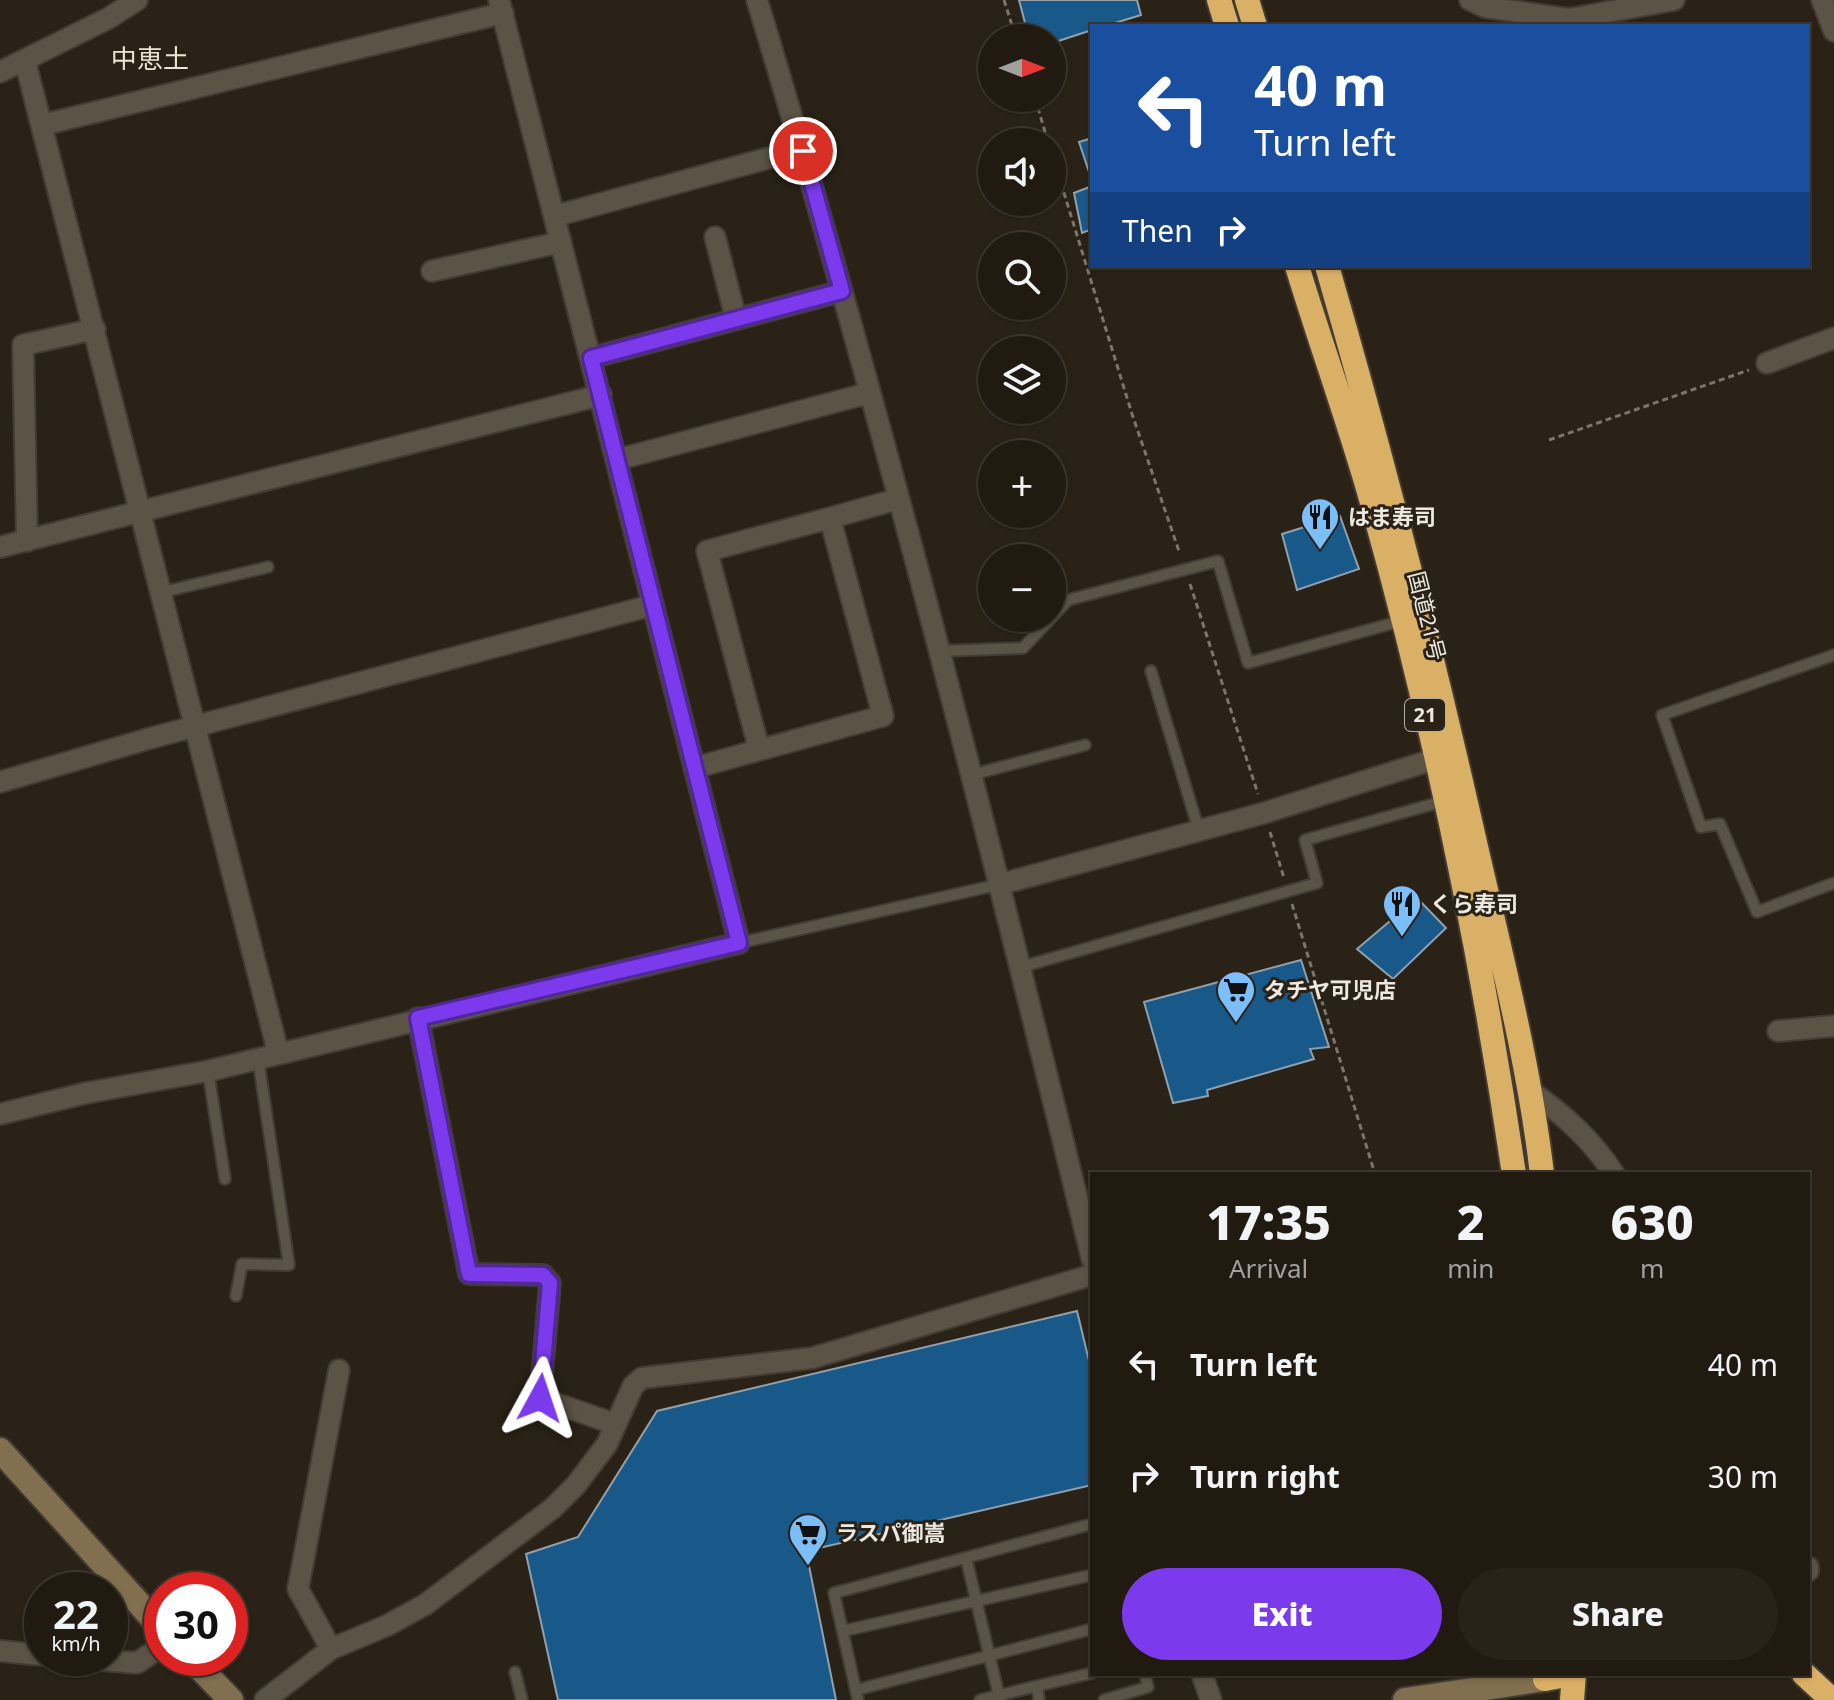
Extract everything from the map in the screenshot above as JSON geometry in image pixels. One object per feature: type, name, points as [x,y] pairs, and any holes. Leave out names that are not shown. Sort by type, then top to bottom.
[{"type":"highway","points":[[1219,0],[1226,24]]},
{"type":"highway","points":[[1247,0],[1254,24]]},
{"type":"highway","name":"国道21号","points":[[1298,268],[1369,492],[1435,759],[1498,1068],[1514,1172]]},
{"type":"highway","name":"国道21号","points":[[1328,268],[1390,486],[1532,1092],[1542,1172]]},
{"type":"highway","points":[[1545,1684],[1567,1676]]},
{"type":"highway","points":[[1572,1700],[1573,1676]]},
{"type":"highway","points":[[1806,1676],[1832,1700]]},
{"type":"main road","points":[[0,1450],[144,1609]]},
{"type":"main road","points":[[208,1676],[231,1700]]},
{"type":"main road","points":[[1405,1700],[1545,1684]]},
{"type":"street","points":[[0,72],[137,0]]},
{"type":"street","points":[[757,0],[842,291],[1001,884],[1090,1251]]},
{"type":"street","points":[[1470,0],[1485,7],[1569,19],[1674,0]]},
{"type":"street","points":[[1822,0],[1834,31]]},
{"type":"street","points":[[0,1114],[86,1093],[208,1071],[739,943],[501,6],[42,125]]},
{"type":"street","points":[[25,61],[197,726],[268,1055]]},
{"type":"street","points":[[555,216],[802,149]]},
{"type":"street","points":[[715,237],[736,319]]},
{"type":"street","points":[[432,271],[561,242]]},
{"type":"street","points":[[591,358],[842,291]]},
{"type":"street","points":[[27,541],[23,345],[95,329]]},
{"type":"street","points":[[1767,363],[1834,338]]},
{"type":"street","points":[[616,460],[869,393]]},
{"type":"street","points":[[0,547],[601,395]]},
{"type":"street","points":[[759,749],[707,551],[898,499]]},
{"type":"street","points":[[694,768],[883,716],[830,518]]},
{"type":"street","points":[[0,782],[197,726],[653,605]]},
{"type":"street","points":[[1001,884],[1264,813],[1435,759]]},
{"type":"street","points":[[418,1018],[469,1274],[543,1275],[550,1283],[540,1398],[615,1424]]},
{"type":"street","points":[[1778,1031],[1834,1026]]},
{"type":"street","points":[[1532,1092],[1565,1116],[1598,1149],[1613,1172]]},
{"type":"street","points":[[265,1700],[331,1649],[388,1625],[426,1604],[499,1552],[576,1485],[607,1444],[633,1386],[642,1378],[812,1358],[1090,1276]]},
{"type":"street","points":[[331,1649],[298,1589],[339,1370]]},
{"type":"street","points":[[0,1651],[24,1653]]},
{"type":"street","points":[[1203,1676],[1211,1700]]},
{"type":"lane","points":[[938,651],[1023,648],[1068,600],[1218,561],[1248,663],[1401,621]]},
{"type":"lane","points":[[163,592],[268,567]]},
{"type":"lane","points":[[1834,655],[1662,715],[1701,827],[1720,824],[1757,912],[1834,883]]},
{"type":"lane","points":[[1151,671],[1199,831]]},
{"type":"lane","points":[[971,775],[1085,745]]},
{"type":"lane","points":[[1021,967],[1317,883],[1305,840],[1444,801]]},
{"type":"lane","points":[[739,943],[1001,884]]},
{"type":"lane","points":[[236,1296],[242,1264],[289,1265],[268,1055]]},
{"type":"lane","points":[[208,1071],[225,1179]]},
{"type":"lane","points":[[1090,1525],[834,1593],[857,1695],[989,1655],[1090,1630]]},
{"type":"lane","points":[[966,1558],[999,1698]]},
{"type":"lane","points":[[843,1631],[1090,1575]]},
{"type":"lane","points":[[515,1672],[522,1700]]},
{"type":"lane","points":[[980,1700],[999,1698],[1090,1673]]},
{"type":"lane","points":[[1104,1700],[1148,1687],[1145,1676]]},
{"type":"lane","points":[[1037,1686],[1039,1700]]},
{"type":"path","points":[[1004,0],[1012,24]]},
{"type":"path","points":[[1066,200],[1132,414],[1264,813],[1374,1172]]},
{"type":"path","points":[[1549,440],[1767,363]]},
{"type":"building","points":[[1019,0],[1137,0],[1141,15],[1112,24],[1090,24],[1090,31],[1066,38],[1066,24],[1025,24]]},
{"type":"building","points":[[1090,139],[1090,175],[1079,142]]},
{"type":"building","points":[[1090,187],[1090,230],[1082,233],[1074,193]]},
{"type":"building","name":"はま寿司","points":[[1340,516],[1359,569],[1297,590],[1282,534]]},
{"type":"building","name":"くら寿司","points":[[1417,898],[1446,928],[1393,979],[1357,949]]},
{"type":"building","name":"タチヤ可児店","points":[[1301,960],[1329,1047],[1310,1049],[1314,1059],[1207,1090],[1208,1096],[1173,1103],[1144,1002]]},
{"type":"building","points":[[1077,1311],[1090,1365],[1090,1485],[806,1551],[836,1700],[558,1700],[526,1554],[578,1537],[657,1411]]},
{"type":"place","name":"はま寿司","points":[[1320,551]]},
{"type":"place","name":"くら寿司","points":[[1402,938]]},
{"type":"place","name":"タチヤ可児店","points":[[1236,1024]]},
{"type":"place","name":"ラスパ御嵩","points":[[808,1567]]},
{"type":"district","name":"中恵土","points":[[150,59]]},
{"type":"route","points":[[540,1398],[550,1283],[543,1275],[469,1274],[418,1018],[739,943],[591,358],[842,291],[803,151]]}]
